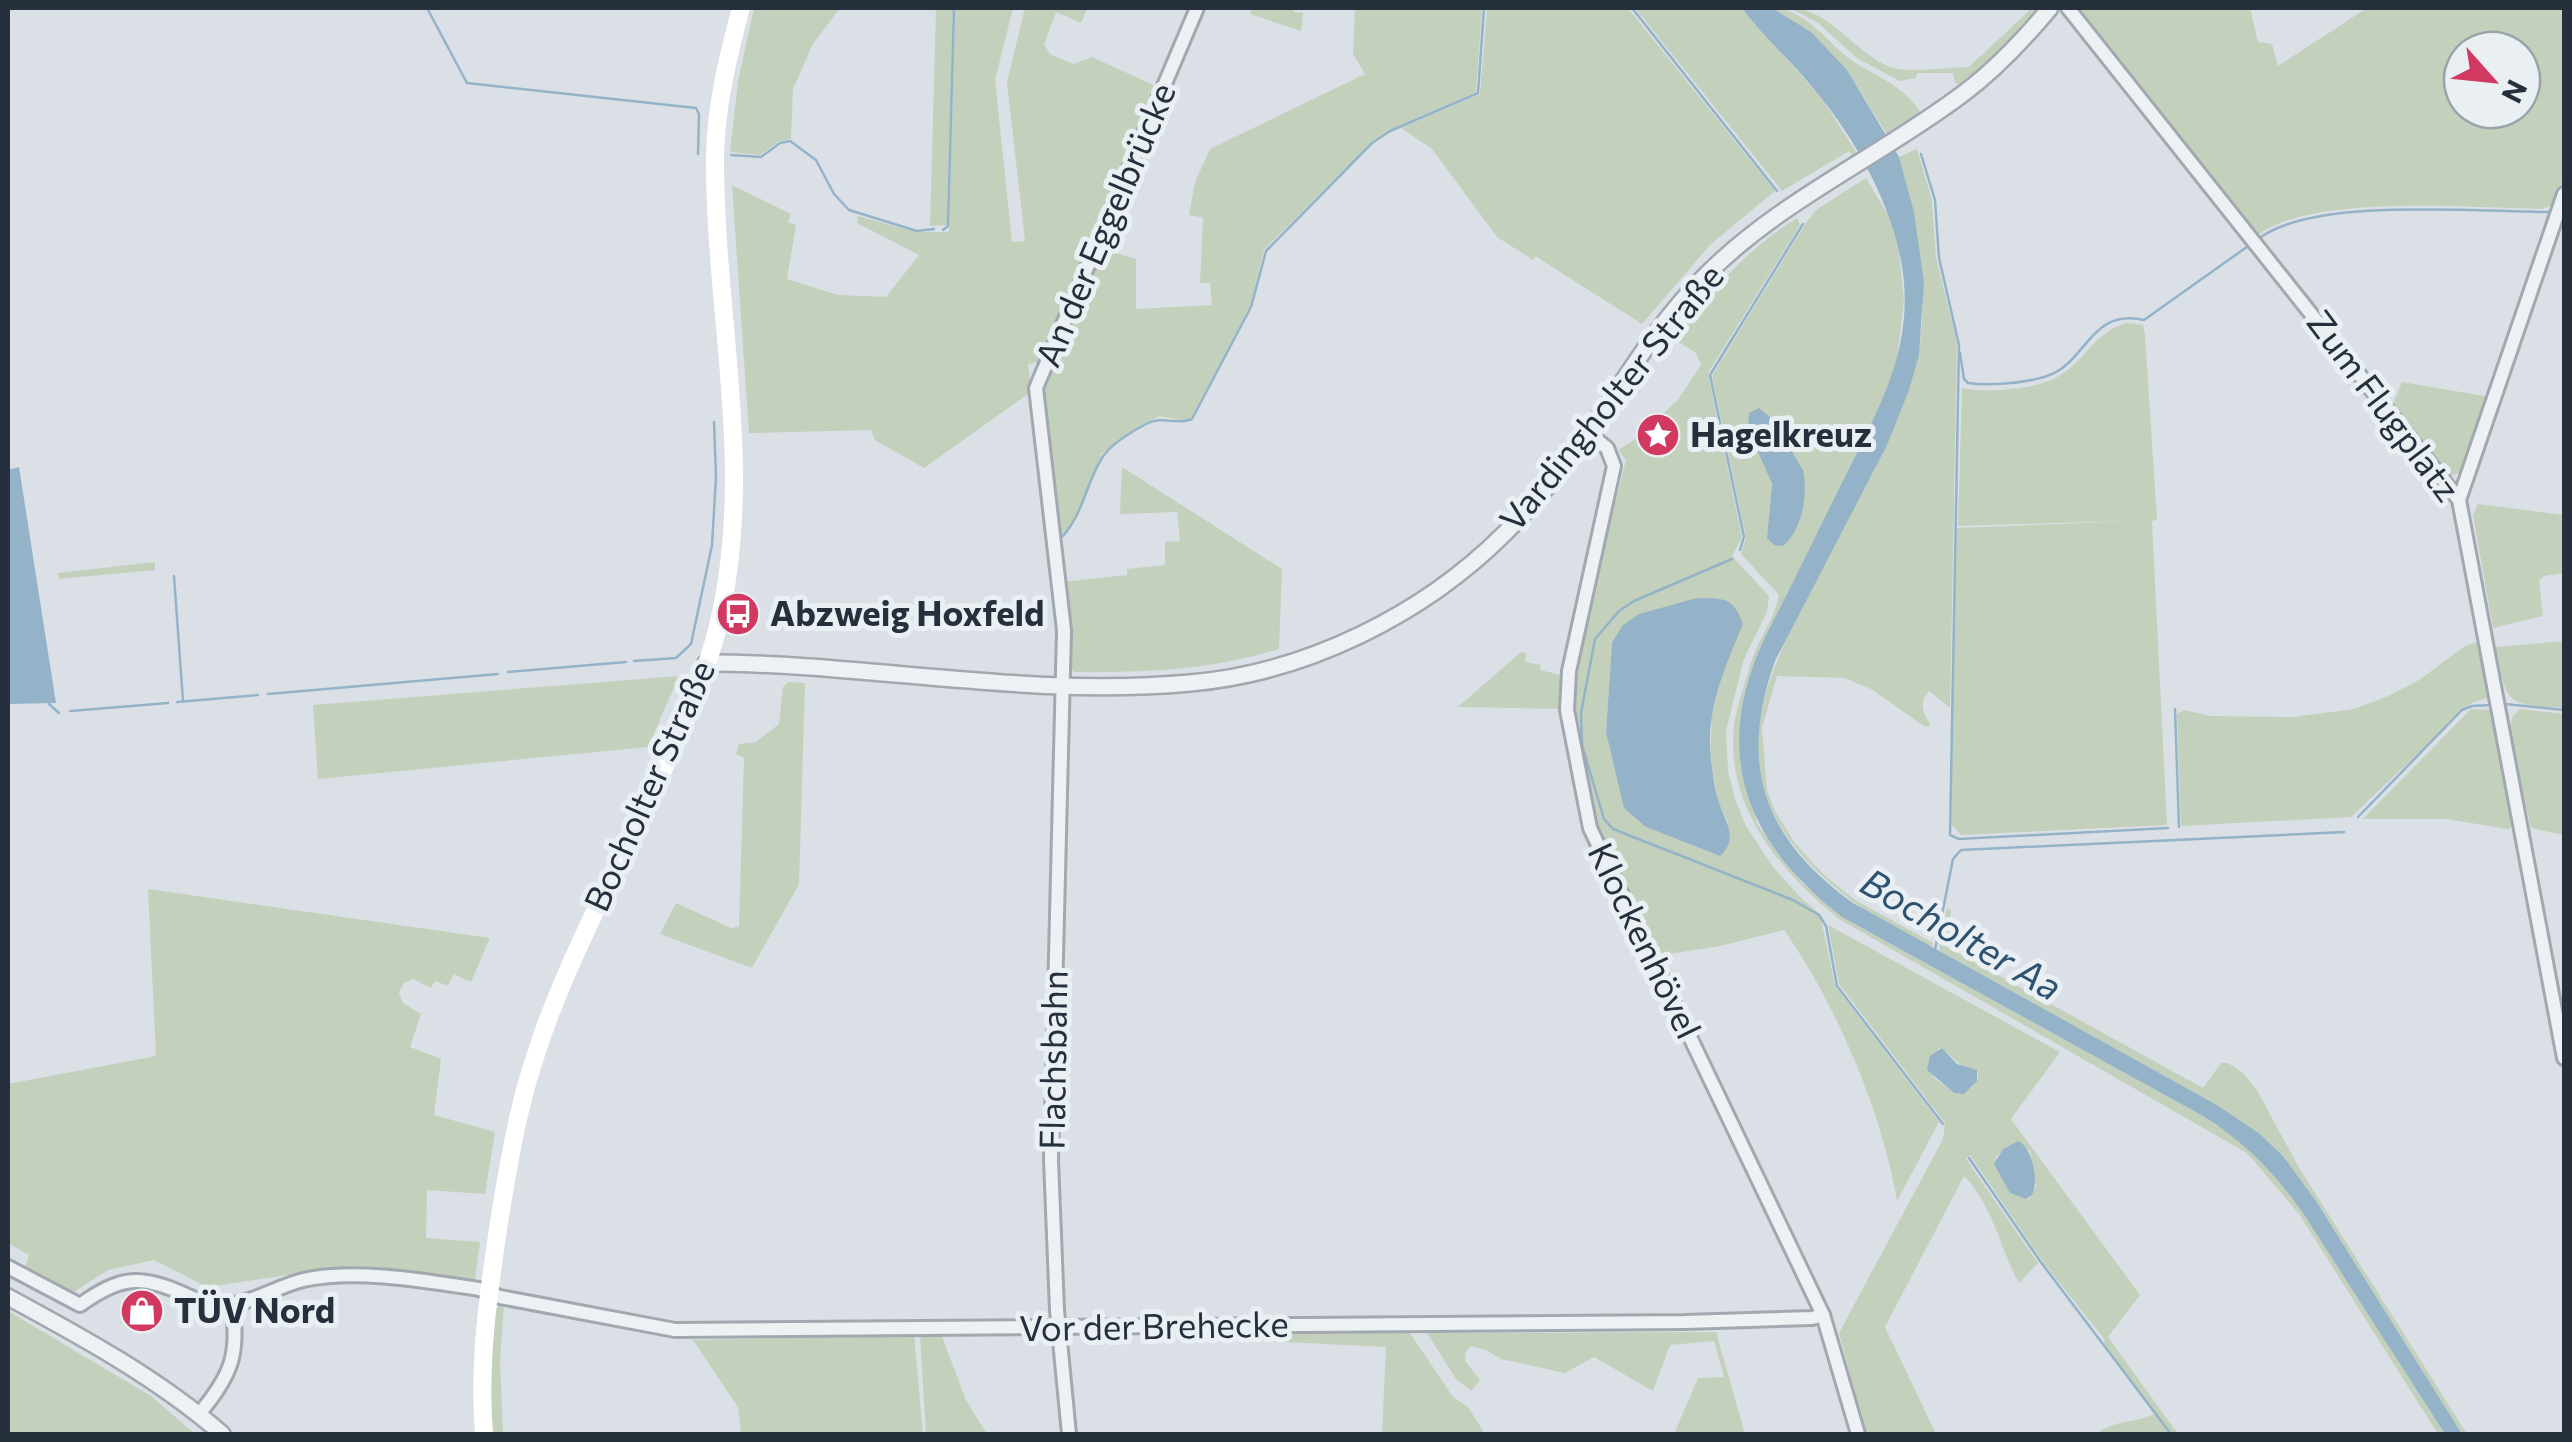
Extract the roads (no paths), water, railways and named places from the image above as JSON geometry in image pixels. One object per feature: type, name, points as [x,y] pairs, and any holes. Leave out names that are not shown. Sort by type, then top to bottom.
[{"type":"main road","name":"Bocholter Straße","points":[[484,1434],[483,1361],[489,1293],[514,1133],[542,1036],[566,973],[668,756],[706,663],[722,610],[734,515],[734,448],[715,158],[720,104],[740,8]]},
{"type":"street","name":"An der Eggelbrücke","points":[[1065,685],[1064,630],[1036,388],[1197,8]]},
{"type":"street","name":"Vardingholter Straße","points":[[706,663],[1108,688],[1194,683],[1243,674],[1319,652],[1387,621],[1432,594],[1487,550],[1549,486],[1641,353],[1700,280],[1764,223],[1894,142],[1968,90],[2050,8]]},
{"type":"street","name":"Zum Flugplatz","points":[[2068,8],[2459,500],[2564,1058]]},
{"type":"street","points":[[2459,500],[2564,194]]},
{"type":"street","name":"Klockenhövel","points":[[1588,433],[1606,448],[1614,466],[1569,672],[1572,748],[1590,828],[1823,1314],[1858,1434]]},
{"type":"street","name":"Flachsbahn","points":[[1065,685],[1051,1160],[1059,1328],[1070,1434]]},
{"type":"street","points":[[8,1267],[80,1305],[106,1287],[138,1280],[156,1282],[198,1301],[232,1304],[236,1352],[226,1378],[199,1414]]},
{"type":"street","name":"Vor der Brehecke","points":[[232,1304],[305,1280],[333,1276],[489,1293],[661,1330],[1685,1322],[1812,1318],[1823,1314]]},
{"type":"street","points":[[8,1297],[111,1356],[199,1414],[222,1434]]},
{"type":"water","points":[[1742,8],[1772,8],[1811,32],[1847,70],[1899,157],[1914,212],[1924,282],[1919,355],[1909,390],[1887,445],[1775,661],[1764,699],[1760,766],[1766,797],[1779,825],[1822,878],[1853,903],[2217,1105],[2260,1134],[2283,1156],[2316,1201],[2462,1434],[2445,1434],[2305,1216],[2247,1148],[2203,1116],[1842,917],[1785,862],[1764,832],[1749,800],[1741,767],[1739,731],[1745,693],[1761,645],[1886,389],[1899,349],[1905,306],[1893,229],[1857,149],[1824,102]]},
{"type":"water","points":[[1759,408],[1772,419],[1803,470],[1802,511],[1783,546],[1774,545],[1767,538],[1772,484],[1748,429],[1749,413]]},
{"type":"water","points":[[19,467],[56,703],[8,704],[8,470]]},
{"type":"water","points":[[1697,598],[1726,601],[1735,608],[1743,624],[1718,690],[1711,725],[1715,785],[1730,836],[1720,856],[1646,827],[1624,808],[1606,732],[1612,643],[1622,626],[1639,614]]},
{"type":"water","points":[[1942,1048],[1957,1064],[1977,1070],[1977,1081],[1964,1094],[1954,1093],[1927,1070],[1930,1056]]},
{"type":"water","points":[[2018,1141],[2028,1151],[2035,1174],[2032,1195],[2026,1199],[2010,1193],[1994,1164],[2003,1149]]},
{"type":"waterway","points":[[427,8],[467,83],[696,108],[698,154]]},
{"type":"waterway","points":[[943,230],[948,226],[954,8]]},
{"type":"waterway","points":[[1063,536],[1110,448],[1152,421],[1192,419],[1251,307],[1266,251],[1372,143],[1390,131],[1478,93],[1484,8]]},
{"type":"waterway","points":[[1632,8],[1777,191]]},
{"type":"waterway","points":[[731,155],[761,157],[780,143],[790,141],[816,160],[834,194],[849,210],[917,231],[934,229]]},
{"type":"waterway","points":[[1921,154],[1935,200],[1939,258],[1959,345],[1950,835],[1959,839],[2168,828]]},
{"type":"waterway","points":[[2261,237],[2287,224],[2359,212],[2551,212]]},
{"type":"waterway","points":[[1740,550],[1744,537],[1710,375],[1803,224]]},
{"type":"waterway","points":[[1960,353],[1968,383],[2008,383],[2047,376],[2071,360],[2100,329],[2126,318],[2144,320],[2251,244]]},
{"type":"waterway","points":[[634,661],[676,658],[691,644],[712,545],[714,422]]},
{"type":"waterway","points":[[1732,559],[1634,601],[1619,611],[1595,639],[1581,713],[1582,745],[1604,819],[1613,829],[1793,900],[1819,915],[1826,926],[1837,986],[1943,1124]]},
{"type":"waterway","points":[[174,576],[183,701]]},
{"type":"waterway","points":[[508,672],[626,662]]},
{"type":"waterway","points":[[268,694],[498,674]]},
{"type":"waterway","points":[[177,702],[258,695]]},
{"type":"waterway","points":[[70,711],[168,703]]},
{"type":"waterway","points":[[49,704],[59,713]]},
{"type":"waterway","points":[[2505,704],[2564,710]]},
{"type":"waterway","points":[[2358,817],[2462,710],[2491,705]]},
{"type":"waterway","points":[[2175,709],[2179,827]]},
{"type":"waterway","name":"Bocholter Aa","points":[[1935,950],[1953,859],[1961,850],[2344,832]]},
{"type":"waterway","points":[[1969,1158],[2040,1261],[2171,1434]]},
{"type":"place","name":"Hagelkreuz","points":[[1658,435]]},
{"type":"place","name":"Abzweig Hoxfeld","points":[[738,614]]},
{"type":"place","name":"TÜV Nord","points":[[142,1311]]}]
